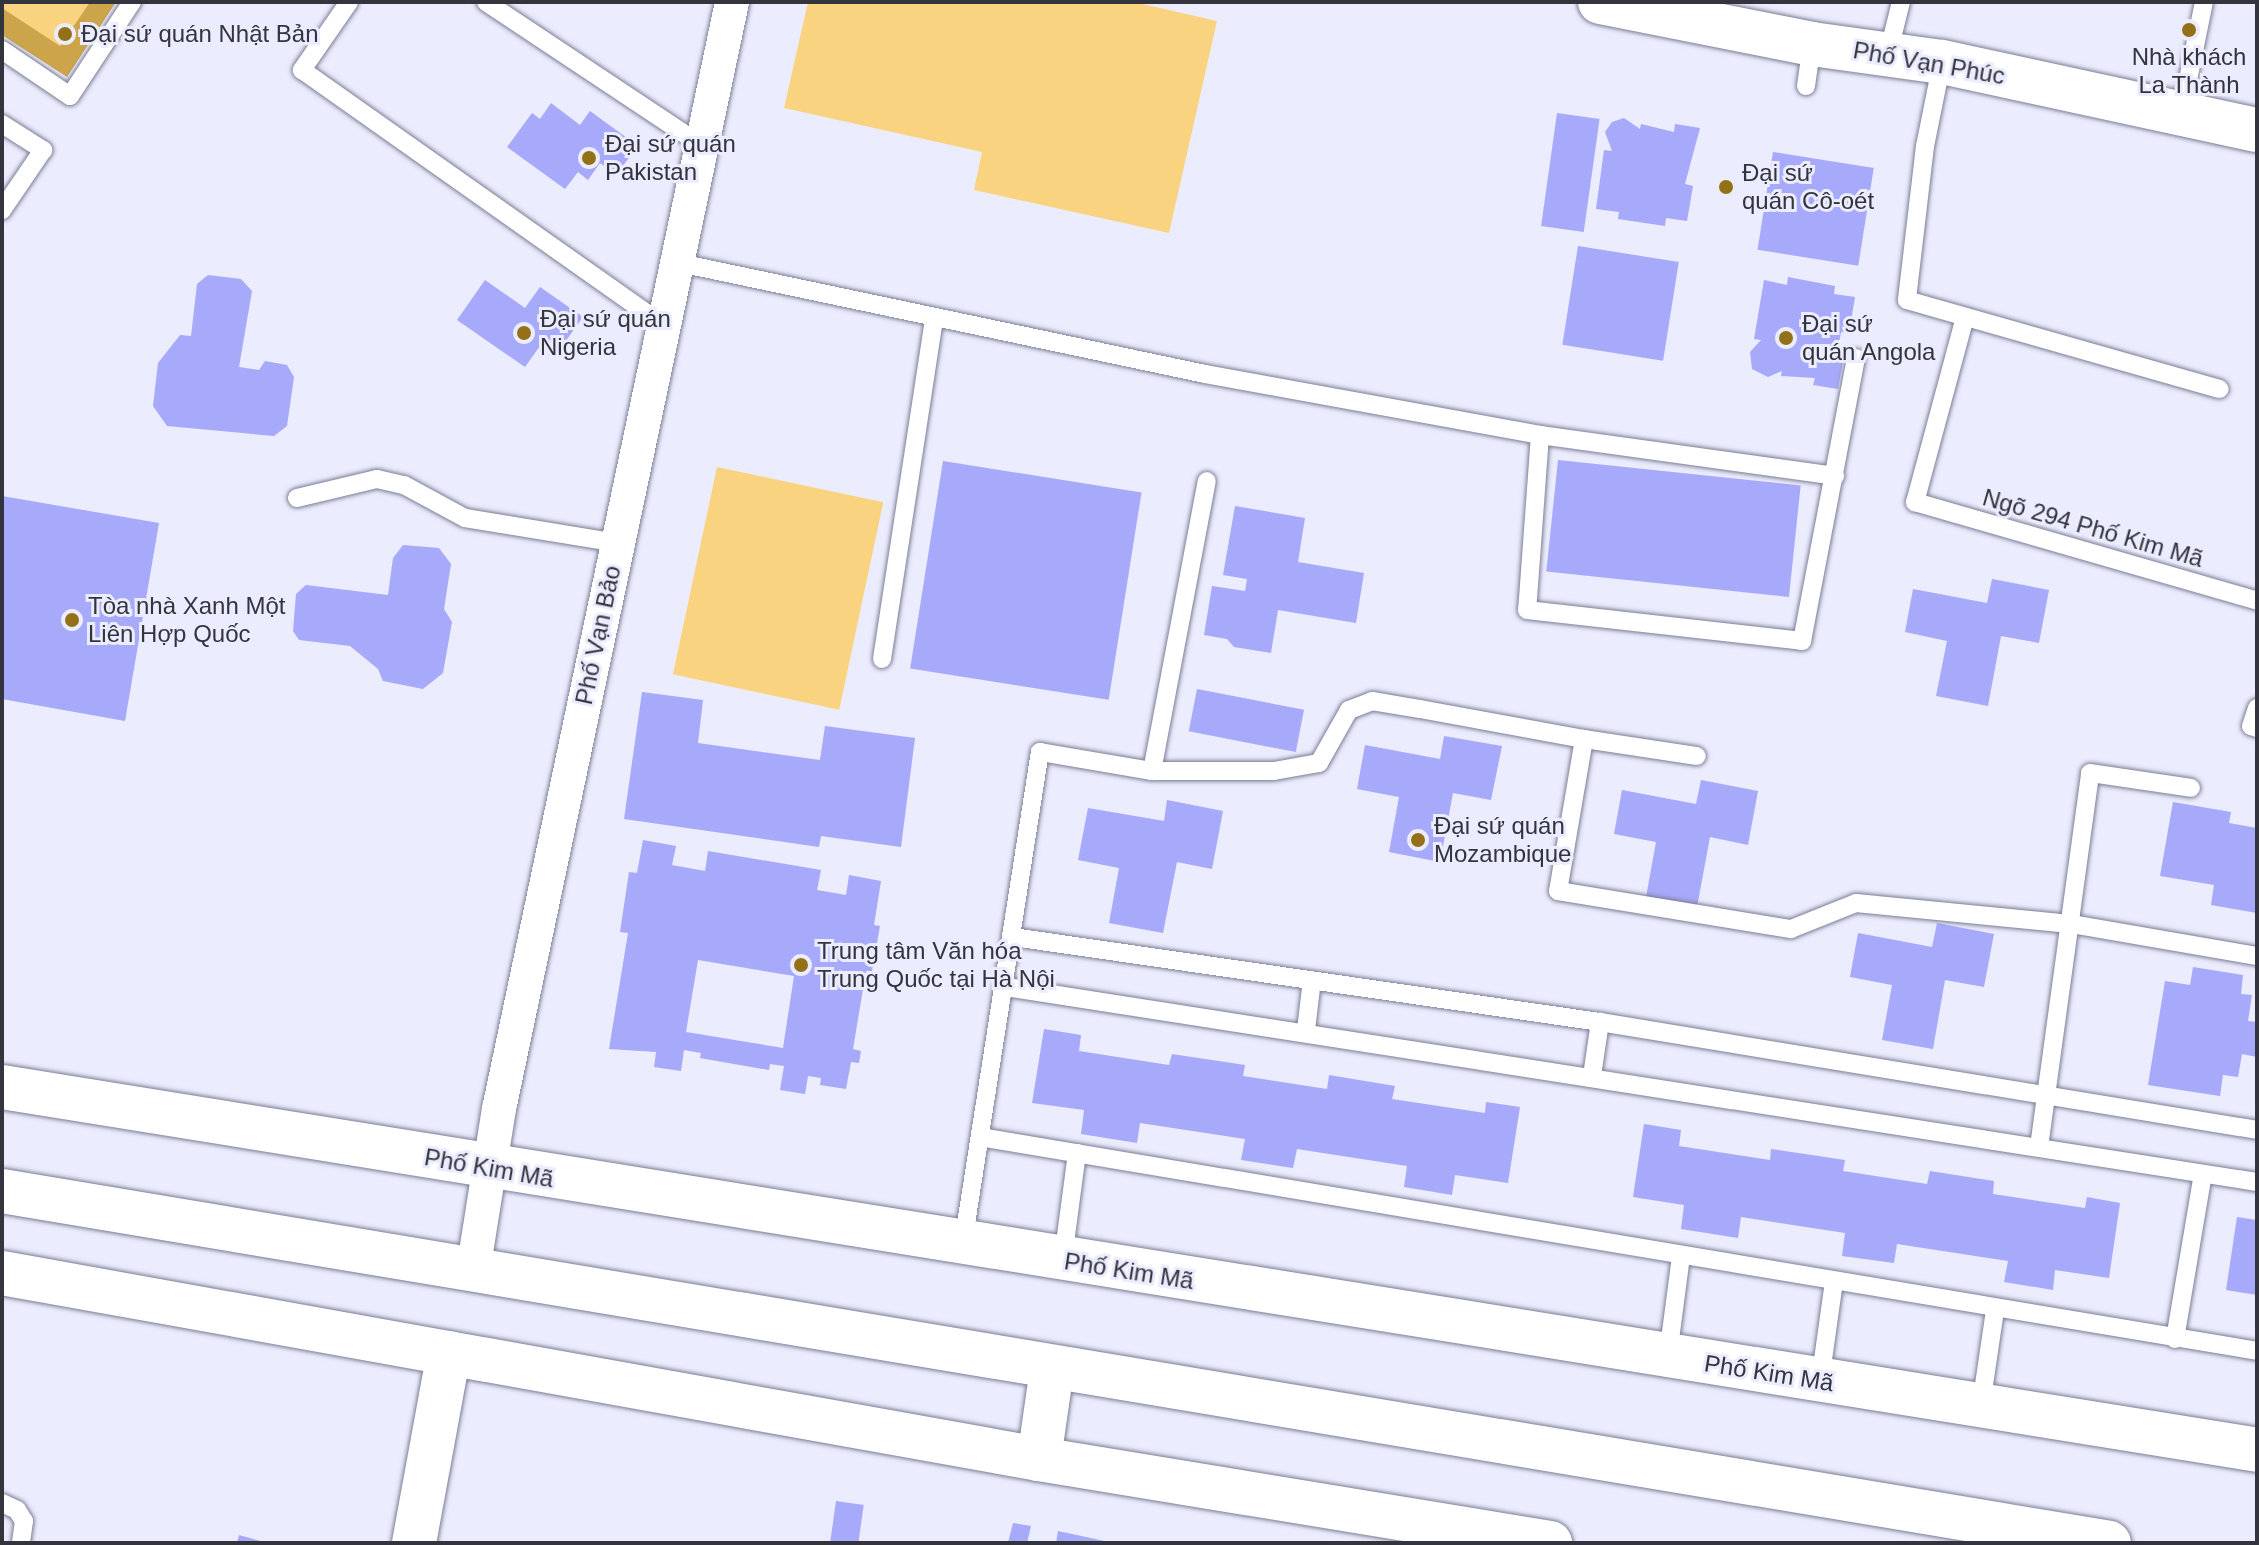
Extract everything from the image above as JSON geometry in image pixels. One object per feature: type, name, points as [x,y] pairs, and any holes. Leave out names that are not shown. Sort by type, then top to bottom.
[{"type":"main road","name":"Phố Vạn Phúc","points":[[1600,2],[1812,44],[1942,62],[2257,130]]},
{"type":"main road","name":"Phố Kim Mã","points":[[2,1087],[962,1246],[2257,1450]]},
{"type":"main road","points":[[2,1191],[1052,1369],[2109,1543]]},
{"type":"main road","points":[[2,1273],[1039,1459],[1550,1543]]},
{"type":"main road","points":[[414,1543],[449,1353]]},
{"type":"main road","points":[[1039,1459],[1052,1369]]},
{"type":"street","name":"Phố Vạn Bảo","points":[[473,1271],[488,1168],[675,262],[732,2]]},
{"type":"lane","points":[[2,50],[70,96],[132,2]]},
{"type":"lane","points":[[349,2],[302,70],[663,325]]},
{"type":"lane","points":[[486,2],[700,144]]},
{"type":"lane","points":[[1888,54],[1901,2]]},
{"type":"lane","points":[[2181,114],[2204,2]]},
{"type":"lane","points":[[1806,86],[1812,44]]},
{"type":"lane","points":[[1942,62],[1925,146],[1907,300],[2220,389]]},
{"type":"lane","points":[[2,124],[43,150],[2,210]]},
{"type":"lane","points":[[675,262],[934,319],[1540,435],[1835,476]]},
{"type":"lane","name":"Ngõ 294 Phố Kim Mã","points":[[1965,317],[1915,502],[2257,601]]},
{"type":"lane","points":[[882,659],[934,319]]},
{"type":"lane","points":[[1540,435],[1527,610],[1802,641],[1856,358]]},
{"type":"lane","points":[[297,498],[377,479],[404,485],[465,518],[617,543]]},
{"type":"lane","points":[[1152,771],[1207,481]]},
{"type":"lane","points":[[962,1246],[1006,987],[1040,752],[1152,771],[1274,771],[1319,763],[1349,710],[1372,701],[1697,756]]},
{"type":"lane","points":[[2257,708],[2251,726],[2257,728]]},
{"type":"lane","points":[[1584,739],[1558,891],[1791,929],[1856,903],[2071,924],[2257,956]]},
{"type":"lane","points":[[2039,1147],[2090,773],[2191,788]]},
{"type":"lane","points":[[1013,937],[1600,1022],[2257,1130]]},
{"type":"lane","points":[[1306,1030],[1312,980]]},
{"type":"lane","points":[[1006,987],[1306,1030],[2257,1182]]},
{"type":"lane","points":[[1592,1076],[1600,1022]]},
{"type":"lane","points":[[980,1137],[1995,1310],[2257,1351]]},
{"type":"lane","points":[[1063,1261],[1077,1153]]},
{"type":"lane","points":[[2175,1339],[2203,1174]]},
{"type":"lane","points":[[1668,1358],[1681,1256]]},
{"type":"lane","points":[[1820,1381],[1834,1282]]},
{"type":"lane","points":[[1981,1405],[1995,1310]]},
{"type":"lane","points":[[2,1503],[17,1510],[24,1521],[21,1543]]},
{"type":"shaded area","points":[[2,2],[90,2],[60,47],[2,8]]},
{"type":"shaded area","points":[[90,2],[116,2],[67,77],[2,35],[2,8],[60,46]]},
{"type":"shaded area","points":[[808,2],[1134,2],[1217,21],[1169,233],[974,190],[982,152],[784,108]]},
{"type":"shaded area","points":[[717,467],[883,502],[839,710],[673,674]]},
{"type":"building","points":[[551,103],[580,125],[590,111],[638,146],[616,175],[600,163],[588,180],[578,172],[565,189],[507,147],[532,113],[540,119]]},
{"type":"building","points":[[1557,113],[1600,119],[1584,232],[1541,226]]},
{"type":"building","points":[[1624,118],[1640,129],[1641,124],[1674,132],[1675,124],[1700,128],[1685,184],[1693,186],[1687,221],[1666,218],[1665,226],[1618,219],[1619,212],[1596,209],[1604,150],[1612,151],[1605,132],[1612,122]]},
{"type":"building","points":[[1773,152],[1874,168],[1858,266],[1758,250]]},
{"type":"building","points":[[1578,246],[1679,262],[1663,361],[1562,345]]},
{"type":"building","points":[[208,275],[241,279],[252,291],[239,367],[259,370],[265,361],[287,365],[294,377],[287,426],[274,436],[167,426],[153,406],[158,363],[180,335],[191,336],[197,284]]},
{"type":"building","points":[[1788,277],[1835,286],[1834,294],[1855,297],[1849,333],[1841,332],[1837,355],[1844,356],[1838,389],[1813,385],[1815,378],[1781,376],[1782,371],[1768,377],[1752,369],[1750,352],[1761,340],[1754,339],[1764,280],[1787,285]]},
{"type":"building","name":"Đại sứ quán Nigeria","points":[[485,280],[525,308],[540,287],[583,317],[555,356],[540,346],[525,367],[457,320]]},
{"type":"building","points":[[1558,460],[1801,486],[1789,597],[1546,571]]},
{"type":"building","points":[[943,461],[1142,492],[1109,700],[910,668]]},
{"type":"building","name":"Tòa nhà Xanh Một Liên Hợp Quốc","points":[[2,496],[159,523],[125,721],[2,699]]},
{"type":"building","points":[[1235,506],[1305,518],[1298,562],[1364,573],[1356,623],[1278,610],[1271,653],[1234,647],[1227,639],[1204,635],[1212,586],[1245,591],[1247,579],[1223,575]]},
{"type":"building","points":[[403,545],[439,548],[451,564],[444,609],[452,622],[443,673],[423,689],[383,681],[378,669],[350,646],[299,640],[293,631],[296,594],[306,585],[388,595],[393,558]]},
{"type":"building","points":[[1992,579],[2049,590],[2039,643],[2001,636],[1988,706],[1936,696],[1947,641],[1905,632],[1913,589],[1987,603]]},
{"type":"building","points":[[1197,689],[1304,710],[1296,752],[1189,731]]},
{"type":"building","points":[[642,692],[703,700],[698,743],[820,760],[825,726],[915,738],[901,847],[821,836],[819,847],[624,819]]},
{"type":"building","points":[[1444,736],[1502,746],[1491,800],[1453,793],[1440,862],[1389,852],[1399,797],[1357,789],[1365,745],[1440,759]]},
{"type":"building","points":[[1701,780],[1758,791],[1748,845],[1710,837],[1697,907],[1646,897],[1656,842],[1614,834],[1622,790],[1696,804]]},
{"type":"building","points":[[1167,800],[1223,811],[1212,869],[1177,862],[1163,933],[1109,923],[1119,868],[1078,860],[1088,808],[1164,821]]},
{"type":"building","points":[[2173,802],[2231,812],[2229,823],[2257,828],[2257,913],[2211,905],[2214,885],[2160,876]]},
{"type":"building","name":"Trung tâm Văn hóa Trung Quốc tại Hà Nội","points":[[643,840],[676,846],[672,865],[705,871],[708,851],[821,870],[817,890],[846,895],[849,875],[881,881],[874,925],[880,926],[872,971],[866,971],[853,1049],[861,1051],[859,1063],[851,1062],[846,1089],[820,1085],[821,1078],[808,1076],[805,1094],[780,1090],[784,1066],[770,1064],[769,1070],[700,1058],[701,1053],[684,1050],[681,1071],[654,1067],[656,1052],[609,1049],[628,933],[620,932],[629,872],[637,873]],"holes":[[[698,960],[794,976],[783,1048],[686,1032]]]},
{"type":"building","points":[[1937,923],[1994,934],[1984,987],[1945,980],[1933,1049],[1882,1040],[1892,985],[1850,977],[1858,933],[1932,947]]},
{"type":"building","points":[[2193,967],[2243,975],[2241,994],[2252,995],[2248,1021],[2257,1022],[2257,1057],[2242,1054],[2238,1077],[2223,1075],[2220,1096],[2148,1085],[2165,981],[2190,985]]},
{"type":"building","points":[[1044,1029],[1081,1035],[1079,1051],[1169,1065],[1172,1054],[1245,1065],[1243,1076],[1327,1089],[1329,1075],[1395,1086],[1392,1099],[1485,1113],[1486,1102],[1520,1107],[1508,1183],[1455,1175],[1452,1195],[1404,1187],[1407,1166],[1297,1149],[1293,1168],[1241,1160],[1245,1139],[1140,1123],[1137,1143],[1081,1134],[1084,1110],[1032,1103]]},
{"type":"building","points":[[1644,1124],[1681,1130],[1679,1146],[1770,1160],[1771,1149],[1845,1160],[1843,1171],[1927,1184],[1930,1171],[1994,1181],[1993,1194],[2085,1208],[2087,1197],[2120,1203],[2109,1278],[2055,1270],[2053,1290],[2004,1282],[2008,1261],[1897,1244],[1894,1263],[1842,1256],[1845,1233],[1741,1217],[1738,1238],[1681,1229],[1684,1205],[1633,1197]]},
{"type":"building","points":[[2237,1217],[2257,1220],[2257,1295],[2226,1290]]},
{"type":"building","points":[[836,1501],[864,1505],[858,1543],[830,1543]]},
{"type":"building","points":[[1013,1523],[1031,1526],[1027,1543],[1008,1543]]},
{"type":"building","points":[[1058,1531],[1109,1542],[1109,1543],[1056,1543]]},
{"type":"building","points":[[239,1535],[264,1542],[264,1543],[237,1543]]},
{"type":"place","name":"Nhà khách La Thành","points":[[2189,30]]},
{"type":"place","name":"Đại sứ quán Nhật Bản","points":[[65,34]]},
{"type":"place","name":"Đại sứ quán Pakistan","points":[[589,158]]},
{"type":"place","name":"Đại sứ quán Cô-oét","points":[[1726,187]]},
{"type":"place","name":"Đại sứ quán Nigeria","points":[[524,333]]},
{"type":"place","name":"Đại sứ quán Angola","points":[[1786,338]]},
{"type":"place","name":"Tòa nhà Xanh Một Liên Hợp Quốc","points":[[72,620]]},
{"type":"place","name":"Đại sứ quán Mozambique","points":[[1418,840]]},
{"type":"place","name":"Trung tâm Văn hóa Trung Quốc tại Hà Nội","points":[[801,965]]}]
